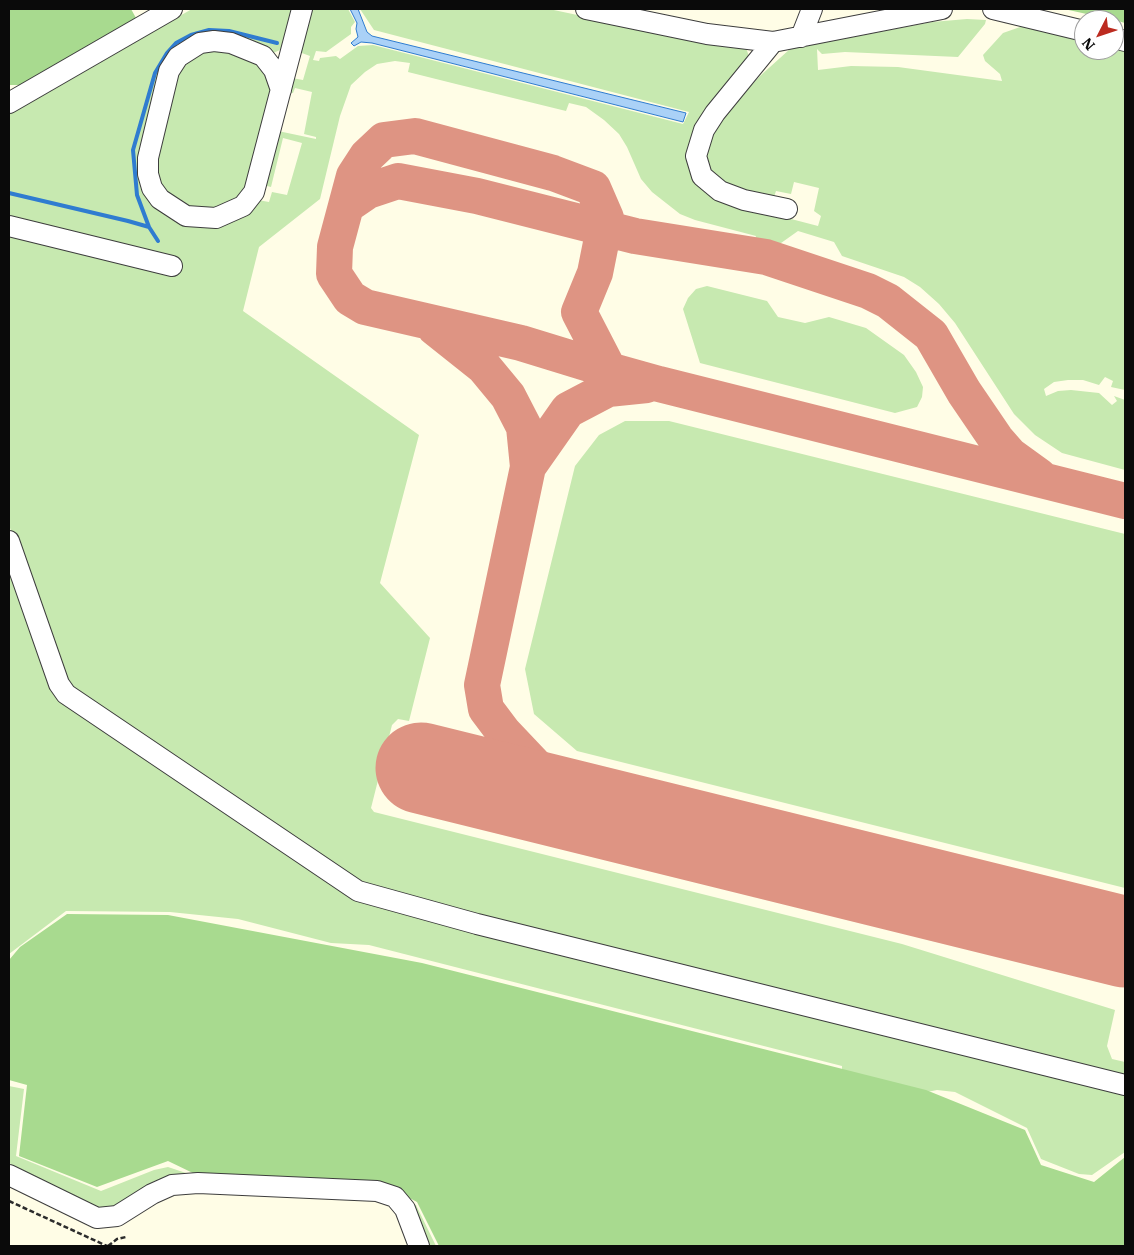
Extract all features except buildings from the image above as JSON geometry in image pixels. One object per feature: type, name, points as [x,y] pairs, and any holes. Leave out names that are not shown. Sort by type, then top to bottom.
[{"type":"lane","points":[[9,103],[172,9]]},
{"type":"lane","points":[[292,51],[277,58],[263,56],[231,43],[214,41],[200,43],[178,57],[169,71],[148,158],[148,174],[152,188],[160,199],[186,216],[200,219],[216,218],[243,206],[254,192],[292,51],[302,9]]},
{"type":"lane","points":[[586,9],[707,34],[773,42],[942,9]]},
{"type":"lane","points":[[801,37],[812,9]]},
{"type":"lane","points":[[993,9],[1074,29]]},
{"type":"lane","points":[[773,42],[715,113],[704,130],[696,156],[702,176],[720,191],[744,200],[787,209]]},
{"type":"lane","points":[[263,56],[274,70],[281,90]]},
{"type":"lane","points":[[9,226],[172,266]]},
{"type":"lane","points":[[9,541],[59,684],[66,694],[358,891],[477,924],[1125,1085]]},
{"type":"lane","points":[[9,1175],[97,1218],[117,1216],[152,1194],[172,1185],[198,1183],[377,1190],[395,1198],[405,1209],[419,1246]]},
{"type":"path","points":[[9,1202],[107,1246],[117,1239],[126,1237]]},
{"type":"green space","points":[[9,9],[131,9],[136,18],[23,85],[9,85]]},
{"type":"green space","points":[[192,9],[294,9],[284,46],[280,50],[273,53],[264,51],[248,42],[229,36],[212,35],[197,38],[182,47],[172,57],[158,83],[142,167],[145,184],[153,201],[167,214],[181,222],[194,226],[214,227],[241,218],[258,200],[269,202],[272,192],[287,195],[302,143],[283,138],[271,187],[263,185],[278,131],[316,139],[316,137],[304,134],[312,92],[295,88],[293,93],[287,92],[292,78],[303,80],[310,56],[299,52],[311,9],[348,9],[355,22],[351,27],[351,34],[326,52],[316,51],[313,60],[319,61],[320,58],[336,56],[340,59],[358,46],[373,45],[683,124],[689,112],[374,30],[360,9],[549,9],[700,41],[746,48],[750,59],[717,96],[694,136],[692,151],[699,178],[713,194],[727,201],[771,211],[772,214],[818,226],[821,216],[814,211],[819,188],[794,182],[791,194],[776,191],[772,203],[722,189],[710,180],[704,172],[702,161],[701,148],[708,126],[718,117],[721,118],[760,76],[790,49],[932,22],[967,19],[986,20],[985,24],[958,57],[845,52],[822,54],[817,49],[818,70],[851,66],[898,67],[1002,81],[1000,74],[985,61],[983,55],[1003,33],[1023,26],[1074,38],[1074,60],[1124,60],[1125,51],[1125,390],[1111,387],[1113,381],[1105,377],[1099,385],[1083,380],[1068,380],[1054,382],[1044,389],[1046,396],[1058,391],[1071,390],[1099,393],[1112,405],[1117,401],[1114,396],[1125,400],[1125,470],[1062,453],[1035,435],[1014,414],[955,323],[939,304],[920,287],[904,277],[842,256],[834,242],[798,231],[774,248],[754,243],[756,236],[695,220],[680,214],[652,192],[641,179],[619,134],[586,107],[569,103],[566,111],[408,72],[410,63],[395,61],[377,64],[351,85],[340,116],[320,199],[259,247],[243,311],[419,435],[380,583],[430,638],[409,721],[398,719],[392,725],[371,808],[374,812],[902,944],[1115,1010],[1107,1046],[1112,1059],[1125,1062],[1125,1083],[369,890],[338,873],[68,690],[60,676],[9,525],[9,233],[171,273],[180,260],[9,219],[9,113]]},
{"type":"green space","points":[[1064,9],[1125,9],[1125,23],[1124,10],[1074,11]]},
{"type":"green space","points":[[222,49],[255,60],[265,71],[273,95],[249,185],[240,201],[213,212],[177,204],[159,185],[154,163],[175,76],[192,55]]},
{"type":"green space","points":[[707,286],[767,301],[778,317],[805,323],[829,317],[866,328],[904,355],[916,372],[923,387],[922,397],[917,407],[895,413],[700,363],[683,309],[688,298],[696,289]]},
{"type":"green space","points":[[625,421],[669,421],[1125,534],[1125,888],[577,751],[534,714],[525,669],[575,466],[599,435]]},
{"type":"green space","points":[[9,548],[58,689],[357,894],[1125,1090],[1125,1152],[1092,1175],[1079,1174],[1041,1159],[1027,1128],[955,1092],[937,1090],[907,1096],[842,1087],[842,1066],[369,945],[331,943],[238,919],[170,912],[66,911],[9,954]]},
{"type":"green space","points":[[67,914],[168,915],[422,963],[926,1090],[1025,1130],[1041,1165],[1094,1182],[1125,1157],[1125,1246],[439,1246],[417,1202],[398,1192],[197,1175],[168,1161],[97,1187],[19,1156],[27,1085],[9,1080],[9,960],[20,947]]},
{"type":"green space","points":[[9,1086],[24,1089],[16,1156],[101,1191],[154,1170],[168,1167],[189,1174],[128,1198],[111,1208],[91,1207],[17,1172],[9,1162]]},
{"type":"green space","points":[[402,1198],[416,1205],[436,1246],[424,1246]]},
{"type":"water","points":[[350,9],[358,9],[367,32],[372,36],[686,113],[683,122],[372,43],[361,42],[354,46],[351,43],[358,37],[357,23]]},
{"type":"waterway","points":[[149,227],[137,195],[133,150],[155,73],[167,53],[176,43],[191,35],[209,30],[229,31],[277,43]]},
{"type":"waterway","points":[[9,193],[149,227],[158,241]]},
{"type":"taxiway","points":[[609,370],[579,312],[595,273],[606,218],[593,188],[553,173],[415,136],[384,140],[367,156],[354,176],[335,247],[334,274],[350,298],[365,307],[521,343],[609,370],[659,384],[1125,501]]},
{"type":"taxiway","points":[[346,206],[368,191],[398,181],[477,196],[635,236],[766,257],[868,291],[888,301],[931,335],[964,392],[996,439],[1010,455],[1039,476]]},
{"type":"taxiway","points":[[435,328],[484,367],[508,396],[524,427],[528,467]]},
{"type":"taxiway","points":[[580,807],[558,790],[504,733],[486,709],[482,685],[528,467],[568,410],[608,389],[647,385]]},
{"type":"runway","points":[[421,768],[1125,942]]}]
